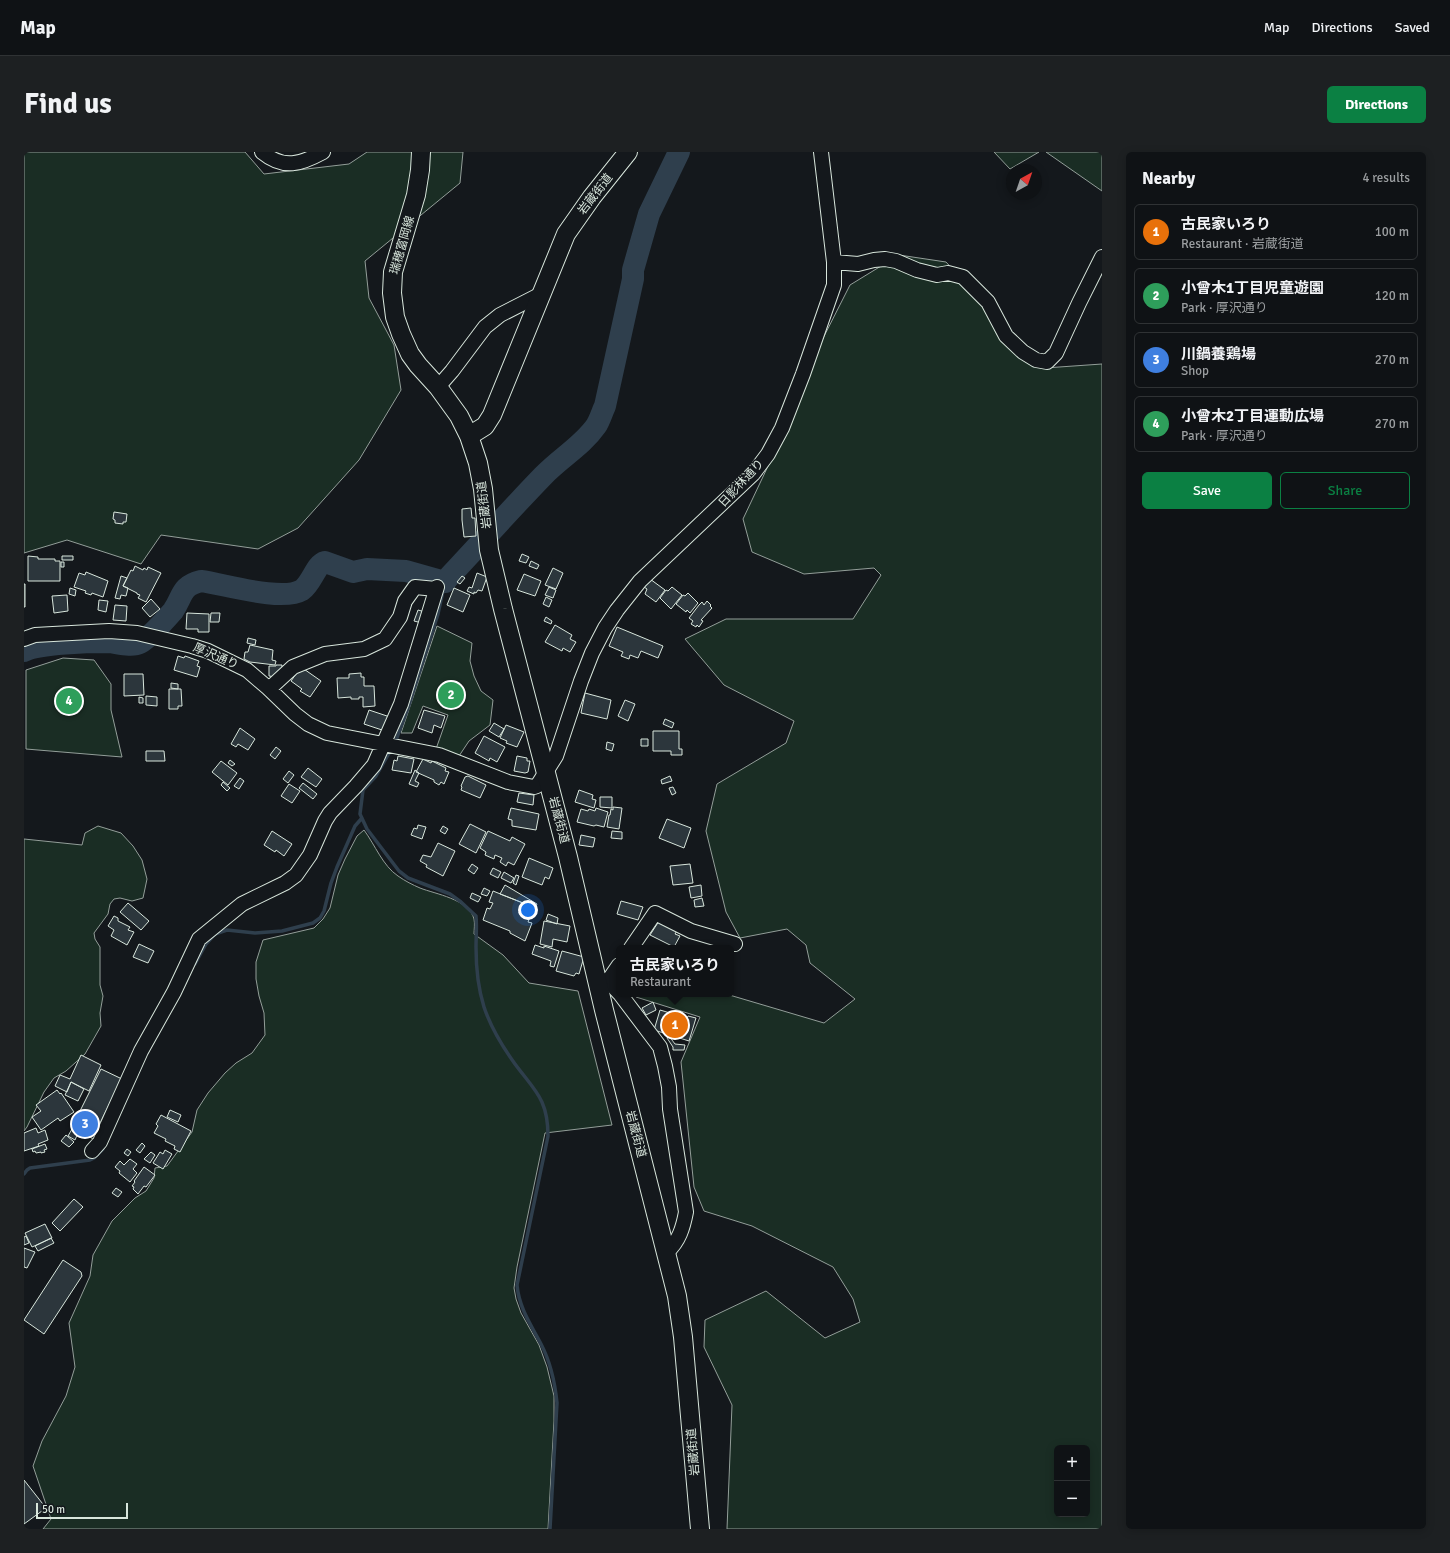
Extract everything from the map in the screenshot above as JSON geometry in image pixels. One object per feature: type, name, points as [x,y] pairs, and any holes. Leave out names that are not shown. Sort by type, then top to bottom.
[{"type":"main road","name":"瑞穂富岡線","points":[[421,152],[416,195],[393,272],[392,293],[396,317],[404,343],[414,359],[438,387],[459,416],[469,436]]},
{"type":"main road","name":"岩蔵街道","points":[[628,152],[592,197],[566,234],[492,416],[485,426],[469,436],[478,463],[486,529],[503,609],[602,980],[677,1296],[682,1323],[700,1529]]},
{"type":"street","points":[[262,152],[278,162],[288,164],[308,160],[323,152]]},
{"type":"street","name":"日影林通り","points":[[546,772],[556,756],[592,653],[605,628],[617,610],[640,581],[752,474],[768,454],[776,439],[803,374],[831,298],[834,285],[834,262],[821,152]]},
{"type":"street","points":[[834,262],[858,264],[885,259],[896,261],[917,270],[937,275],[948,273],[963,277],[988,302],[1006,336],[1023,352],[1036,360],[1047,362],[1056,353],[1079,302],[1102,257]]},
{"type":"street","points":[[438,387],[485,327],[500,315],[542,293]]},
{"type":"street","points":[[92,1151],[100,1142],[141,1051],[177,986],[198,941],[210,929],[242,904],[285,883],[301,870],[310,855],[325,820],[334,808],[368,772],[378,756],[388,745],[436,588],[415,587],[405,601],[400,617],[385,639],[364,649],[325,654],[293,667],[269,689]]},
{"type":"street","name":"厚沢通り","points":[[24,639],[35,635],[109,631],[137,633],[158,637],[208,651],[247,670],[295,714],[317,729],[336,736],[439,755],[494,777],[524,786],[538,786],[546,772]]},
{"type":"street","points":[[633,945],[655,913],[691,931],[735,944]]},
{"type":"street","points":[[616,968],[602,980],[616,992]]},
{"type":"street","points":[[621,997],[660,1047],[669,1087],[670,1109],[686,1212],[684,1224],[676,1244],[667,1252]]},
{"type":"green space","points":[[24,152],[245,152],[264,174],[349,164],[367,152],[463,152],[460,183],[365,261],[369,298],[394,345],[401,390],[359,460],[298,528],[258,549],[161,535],[141,564],[67,540],[24,553]]},
{"type":"green space","points":[[994,152],[1039,152],[1019,164],[1006,165]]},
{"type":"green space","points":[[1046,152],[1102,152],[1102,191]]},
{"type":"green space","points":[[899,255],[946,262],[1045,368],[1102,364],[1102,1529],[727,1529],[732,1405],[704,1347],[705,1320],[766,1291],[825,1338],[860,1322],[853,1299],[833,1267],[752,1226],[704,1211],[694,1187],[681,1062],[700,1017],[636,997],[734,996],[824,1023],[855,999],[810,963],[806,945],[787,929],[740,938],[726,912],[706,831],[717,784],[786,743],[794,721],[724,685],[685,639],[726,619],[853,619],[881,575],[874,568],[804,574],[752,552],[743,519],[769,464],[812,360],[850,285]]},
{"type":"green space","points":[[437,626],[472,643],[470,661],[474,676],[481,691],[493,700],[490,725],[469,741],[459,756],[436,749],[448,715],[423,706],[412,733],[401,733]]},
{"type":"green space","points":[[63,658],[94,660],[111,684],[111,710],[122,757],[26,749],[26,670]]},
{"type":"green space","points":[[98,826],[121,833],[133,846],[142,860],[147,879],[143,898],[132,901],[120,898],[114,899],[110,904],[108,914],[94,933],[95,939],[100,947],[100,985],[103,996],[100,1013],[101,1026],[85,1054],[66,1071],[54,1078],[44,1092],[24,1131],[24,839],[82,845],[85,833]]},
{"type":"green space","points":[[364,830],[388,867],[398,876],[417,887],[451,898],[466,907],[471,912],[474,919],[474,934],[503,955],[529,983],[578,991],[612,1125],[545,1133],[514,1288],[521,1313],[539,1345],[547,1367],[554,1396],[548,1529],[43,1529],[51,1519],[33,1466],[42,1441],[66,1396],[75,1367],[69,1323],[90,1276],[93,1255],[112,1221],[135,1198],[146,1191],[154,1178],[155,1168],[167,1166],[192,1132],[197,1110],[208,1093],[225,1073],[236,1063],[252,1053],[265,1035],[264,1013],[256,979],[256,962],[263,940],[314,928],[323,919],[330,908],[338,875],[345,859],[357,836]]},
{"type":"building","points":[[471,508],[472,518],[475,518],[476,536],[464,537],[462,509]]},
{"type":"building","points":[[114,512],[127,514],[126,522],[123,522],[123,524],[115,523],[115,520],[113,519]]},
{"type":"building","points":[[522,554],[529,557],[526,563],[519,561]]},
{"type":"building","points":[[28,556],[38,557],[38,559],[55,559],[55,561],[60,561],[60,581],[28,581]]},
{"type":"building","points":[[62,556],[73,556],[73,560],[62,560]]},
{"type":"building","points":[[531,561],[539,565],[537,569],[529,566]]},
{"type":"building","points":[[61,562],[64,562],[64,567],[61,567]]},
{"type":"building","points":[[135,566],[143,570],[144,568],[147,570],[148,567],[161,573],[146,602],[138,598],[140,595],[123,586],[131,570],[133,571]]},
{"type":"building","points":[[553,568],[563,573],[556,589],[545,585]]},
{"type":"building","points":[[86,572],[108,581],[103,597],[92,593],[91,595],[85,593],[86,591],[74,587],[79,573],[85,575]]},
{"type":"building","points":[[477,573],[487,577],[482,591],[478,590],[476,593],[474,592],[474,594],[467,591],[469,587],[472,588]]},
{"type":"building","points":[[524,574],[541,581],[535,596],[517,590]]},
{"type":"building","points":[[121,576],[127,578],[123,586],[128,588],[126,596],[121,595],[120,599],[115,598]]},
{"type":"building","points":[[462,576],[465,578],[460,584],[457,582]]},
{"type":"building","points":[[650,579],[665,590],[656,602],[645,594],[647,589],[644,587]]},
{"type":"building","points":[[25,584],[25,607],[24,607]]},
{"type":"building","points":[[549,587],[556,590],[553,598],[545,595]]},
{"type":"building","points":[[672,587],[682,595],[671,609],[660,598],[666,590],[668,591]]},
{"type":"building","points":[[70,588],[76,590],[75,596],[69,594]]},
{"type":"building","points":[[454,588],[470,595],[463,612],[447,605]]},
{"type":"building","points":[[688,593],[698,603],[690,613],[687,610],[686,612],[676,604],[683,595],[685,596]]},
{"type":"building","points":[[67,595],[68,611],[54,613],[52,596]]},
{"type":"building","points":[[546,597],[552,600],[549,607],[543,604]]},
{"type":"building","points":[[151,599],[160,609],[150,617],[142,608]]},
{"type":"building","points":[[99,600],[108,601],[106,612],[98,610]]},
{"type":"building","points":[[707,601],[712,608],[701,620],[703,621],[699,627],[697,625],[696,627],[691,624],[693,621],[689,618],[702,602],[704,605]]},
{"type":"building","points":[[115,605],[127,606],[126,621],[113,620]]},
{"type":"building","points":[[418,610],[425,612],[422,623],[414,621]]},
{"type":"building","points":[[187,613],[209,614],[209,632],[198,632],[198,629],[186,629]]},
{"type":"building","points":[[211,613],[220,613],[219,622],[210,622]]},
{"type":"building","points":[[546,617],[552,621],[551,624],[544,621]]},
{"type":"building","points":[[555,625],[572,635],[570,639],[576,642],[570,652],[563,648],[562,651],[545,642]]},
{"type":"building","points":[[617,627],[663,646],[658,658],[641,651],[638,658],[630,655],[629,659],[621,656],[623,652],[609,646]]},
{"type":"building","points":[[248,638],[256,640],[255,645],[247,643]]},
{"type":"building","points":[[250,645],[273,650],[272,660],[276,661],[275,665],[250,662],[244,659],[245,652],[248,652]]},
{"type":"building","points":[[178,656],[184,658],[185,656],[199,661],[197,666],[200,667],[197,677],[174,670]]},
{"type":"building","points":[[282,665],[282,671],[275,677],[269,676],[269,666]]},
{"type":"building","points":[[301,667],[321,681],[310,697],[300,691],[302,689],[291,681]]},
{"type":"building","points":[[361,673],[361,677],[364,677],[364,686],[374,686],[375,706],[363,707],[363,697],[359,697],[359,699],[351,699],[351,697],[338,698],[337,678],[349,678],[349,674]]},
{"type":"building","points":[[124,674],[143,674],[144,695],[124,696]]},
{"type":"building","points":[[171,683],[178,684],[178,689],[171,688]]},
{"type":"building","points":[[169,689],[181,689],[182,706],[178,706],[178,709],[169,709]]},
{"type":"building","points":[[585,693],[611,700],[607,719],[581,713]]},
{"type":"building","points":[[146,696],[157,697],[157,706],[146,705]]},
{"type":"building","points":[[139,697],[143,698],[143,703],[139,703]]},
{"type":"building","points":[[625,700],[635,704],[628,721],[618,716]]},
{"type":"building","points":[[369,710],[390,717],[385,731],[364,724]]},
{"type":"building","points":[[424,710],[445,716],[441,728],[434,725],[432,733],[418,728]]},
{"type":"building","points":[[665,719],[674,723],[672,728],[663,724]]},
{"type":"building","points":[[494,723],[504,729],[499,737],[489,731]]},
{"type":"building","points":[[506,725],[524,732],[517,747],[506,743],[507,741],[500,738]]},
{"type":"building","points":[[240,728],[255,739],[248,750],[238,744],[236,747],[231,744]]},
{"type":"building","points":[[653,731],[679,731],[679,749],[682,749],[682,755],[671,755],[671,751],[653,751]]},
{"type":"building","points":[[484,736],[505,747],[497,762],[490,758],[489,761],[475,753]]},
{"type":"building","points":[[641,739],[648,739],[648,746],[641,746]]},
{"type":"building","points":[[607,742],[614,744],[612,751],[606,749]]},
{"type":"building","points":[[276,747],[281,751],[275,759],[270,755]]},
{"type":"building","points":[[146,751],[164,751],[165,761],[146,761]]},
{"type":"building","points":[[398,756],[414,759],[411,773],[392,770],[394,760],[397,761]]},
{"type":"building","points":[[517,756],[527,758],[527,761],[530,761],[528,772],[525,773],[514,771]]},
{"type":"building","points":[[423,759],[431,763],[432,761],[446,768],[445,771],[449,772],[444,784],[441,782],[439,785],[434,782],[434,780],[416,772]]},
{"type":"building","points":[[230,760],[235,764],[232,766],[228,763]]},
{"type":"building","points":[[221,761],[237,773],[228,785],[212,772]]},
{"type":"building","points":[[308,768],[322,779],[316,787],[301,777]]},
{"type":"building","points":[[415,770],[419,773],[415,781],[419,783],[417,787],[409,784]]},
{"type":"building","points":[[289,771],[294,775],[288,783],[283,779]]},
{"type":"building","points":[[468,776],[486,785],[480,798],[461,790],[465,777]]},
{"type":"building","points":[[670,776],[672,781],[662,784],[661,780]]},
{"type":"building","points":[[240,778],[244,781],[239,789],[234,786]]},
{"type":"building","points":[[223,782],[230,788],[227,791],[221,785]]},
{"type":"building","points":[[303,783],[317,794],[313,799],[299,788]]},
{"type":"building","points":[[289,784],[300,791],[292,803],[281,796]]},
{"type":"building","points":[[673,787],[676,793],[672,795],[669,788]]},
{"type":"building","points":[[579,790],[593,795],[592,799],[596,800],[594,808],[575,802]]},
{"type":"building","points":[[519,793],[534,795],[533,805],[517,802]]},
{"type":"building","points":[[600,797],[612,797],[612,808],[600,807]]},
{"type":"building","points":[[613,807],[622,808],[619,829],[607,827],[609,815],[611,809],[613,810]]},
{"type":"building","points":[[511,808],[539,814],[536,830],[512,826],[512,820],[508,819]]},
{"type":"building","points":[[596,808],[608,812],[604,827],[577,822],[581,809],[595,811]]},
{"type":"building","points":[[667,819],[691,828],[684,848],[659,838]]},
{"type":"building","points":[[470,824],[486,832],[476,853],[459,844]]},
{"type":"building","points":[[418,825],[426,827],[422,839],[411,835],[414,828],[417,829]]},
{"type":"building","points":[[443,826],[448,829],[445,834],[440,831]]},
{"type":"building","points":[[272,831],[292,844],[284,856],[276,850],[275,852],[264,845]]},
{"type":"building","points":[[488,831],[510,841],[512,837],[525,844],[514,865],[508,862],[506,866],[500,862],[502,858],[495,855],[494,859],[485,855],[486,852],[480,848]]},
{"type":"building","points":[[612,831],[622,832],[622,839],[611,838]]},
{"type":"building","points":[[581,835],[595,838],[593,847],[579,845]]},
{"type":"building","points":[[438,843],[455,851],[443,876],[426,867],[427,865],[420,861],[423,855],[431,857]]},
{"type":"building","points":[[529,858],[553,868],[549,879],[545,877],[542,885],[522,877]]},
{"type":"building","points":[[472,864],[478,868],[474,874],[468,870]]},
{"type":"building","points":[[690,864],[693,883],[673,885],[670,866]]},
{"type":"building","points":[[493,868],[501,872],[498,878],[490,874]]},
{"type":"building","points":[[504,872],[514,878],[511,883],[501,878]]},
{"type":"building","points":[[516,875],[519,876],[516,885],[513,883]]},
{"type":"building","points":[[505,885],[537,904],[530,917],[519,913],[523,903],[500,894]]},
{"type":"building","points":[[701,885],[702,896],[691,898],[689,887]]},
{"type":"building","points":[[484,888],[490,891],[487,896],[481,894]]},
{"type":"building","points":[[493,891],[523,903],[519,913],[530,917],[528,922],[532,923],[525,941],[510,933],[510,931],[483,920],[487,908],[490,909],[493,903],[489,902]]},
{"type":"building","points":[[472,893],[481,897],[478,902],[470,898]]},
{"type":"building","points":[[702,898],[704,906],[695,907],[694,900]]},
{"type":"building","points":[[621,901],[643,907],[638,920],[617,914]]},
{"type":"building","points":[[128,903],[149,921],[141,930],[120,912]]},
{"type":"building","points":[[548,914],[558,918],[557,924],[546,920]]},
{"type":"building","points":[[114,916],[118,918],[118,921],[130,927],[128,930],[134,932],[127,945],[111,936],[114,930],[108,926]]},
{"type":"building","points":[[544,921],[570,926],[567,942],[553,939],[552,947],[540,944]]},
{"type":"building","points":[[659,921],[678,929],[675,934],[680,936],[675,945],[670,945],[650,935]]},
{"type":"building","points":[[139,944],[154,951],[148,963],[133,957]]},
{"type":"building","points":[[535,945],[544,948],[544,946],[559,951],[554,967],[550,966],[551,961],[532,954]]},
{"type":"building","points":[[562,951],[584,957],[579,974],[576,973],[574,976],[556,971]]},
{"type":"building","points":[[653,1002],[656,1010],[646,1015],[642,1008]]},
{"type":"building","points":[[660,1010],[687,1018],[688,1016],[696,1018],[689,1041],[654,1030]]},
{"type":"building","points":[[669,1036],[675,1044],[685,1045],[684,1050],[673,1050],[673,1047],[667,1038]]},
{"type":"building","points":[[81,1055],[101,1065],[89,1091],[71,1082],[67,1092],[55,1086],[60,1075],[70,1079]]},
{"type":"building","points":[[101,1069],[122,1079],[98,1127],[94,1124],[88,1136],[72,1127]]},
{"type":"building","points":[[71,1082],[84,1089],[78,1101],[65,1095]]},
{"type":"building","points":[[57,1090],[60,1094],[61,1093],[74,1112],[60,1121],[58,1118],[41,1130],[32,1117],[41,1111],[36,1105]]},
{"type":"building","points":[[170,1110],[181,1115],[178,1122],[167,1117]]},
{"type":"building","points":[[161,1115],[191,1131],[180,1152],[174,1149],[175,1146],[165,1141],[166,1139],[154,1133],[158,1126],[156,1124]]},
{"type":"building","points":[[94,1125],[100,1128],[94,1140],[89,1136]]},
{"type":"building","points":[[36,1128],[38,1133],[45,1130],[48,1140],[38,1144],[39,1146],[24,1151],[24,1133]]},
{"type":"building","points":[[72,1129],[78,1133],[75,1140],[68,1136]]},
{"type":"building","points":[[66,1135],[74,1142],[69,1147],[61,1141]]},
{"type":"building","points":[[142,1143],[145,1146],[140,1153],[136,1150]]},
{"type":"building","points":[[45,1144],[47,1149],[44,1150],[45,1152],[33,1152],[32,1149]]},
{"type":"building","points":[[127,1149],[131,1152],[128,1156],[124,1153]]},
{"type":"building","points":[[165,1150],[172,1154],[163,1169],[153,1163],[160,1152],[163,1154]]},
{"type":"building","points":[[151,1152],[155,1155],[150,1163],[144,1159]]},
{"type":"building","points":[[130,1159],[137,1164],[133,1169],[137,1173],[130,1182],[119,1173],[120,1171],[115,1167],[120,1161],[124,1165]]},
{"type":"building","points":[[144,1167],[155,1175],[146,1187],[144,1186],[138,1194],[132,1186]]},
{"type":"building","points":[[116,1188],[122,1192],[118,1197],[112,1193]]},
{"type":"building","points":[[74,1199],[83,1207],[60,1231],[52,1223]]},
{"type":"building","points":[[45,1224],[52,1238],[32,1247],[25,1233]]},
{"type":"building","points":[[26,1236],[29,1243],[24,1245],[24,1237]]},
{"type":"building","points":[[51,1238],[54,1243],[38,1251],[35,1246]]},
{"type":"building","points":[[24,1248],[35,1252],[27,1268],[24,1267]]},
{"type":"building","points":[[63,1260],[81,1272],[82,1276],[44,1334],[24,1320]]},
{"type":"building","points":[[24,1480],[46,1508],[24,1524]]},
{"type":"waterway","points":[[24,651],[41,646],[90,642],[109,642],[129,645],[140,643],[153,633],[173,611],[186,589],[194,583],[201,581],[267,593],[293,593],[302,590],[309,583],[319,566],[325,562],[353,572],[367,569],[406,571],[445,582],[543,476],[556,463],[578,446],[597,424],[605,406],[633,279],[633,270],[649,214],[679,152]]},
{"type":"waterway","points":[[395,743],[408,708],[438,614],[445,582]]},
{"type":"waterway","points":[[392,748],[376,776],[363,790],[360,814],[367,829],[399,871],[408,878],[450,894],[476,916],[477,970],[484,1007],[497,1037],[539,1096],[546,1113],[548,1136],[517,1285],[523,1309],[547,1358],[554,1381],[557,1403],[550,1529]]},
{"type":"waterway","points":[[195,964],[206,944],[215,934],[227,930],[255,933],[282,931],[313,923],[320,918],[324,911],[331,883],[337,867],[355,826],[362,818]]},
{"type":"waterway","points":[[24,1174],[30,1168],[90,1160],[103,1149]]},
{"type":"place","name":"小曾木1丁目児童遊園","points":[[451,695]]},
{"type":"place","name":"小曾木2丁目運動広場","points":[[69,701]]},
{"type":"place","name":"古民家いろり","points":[[675,1025]]},
{"type":"place","name":"川鍋養鶏場","points":[[85,1124]]}]
